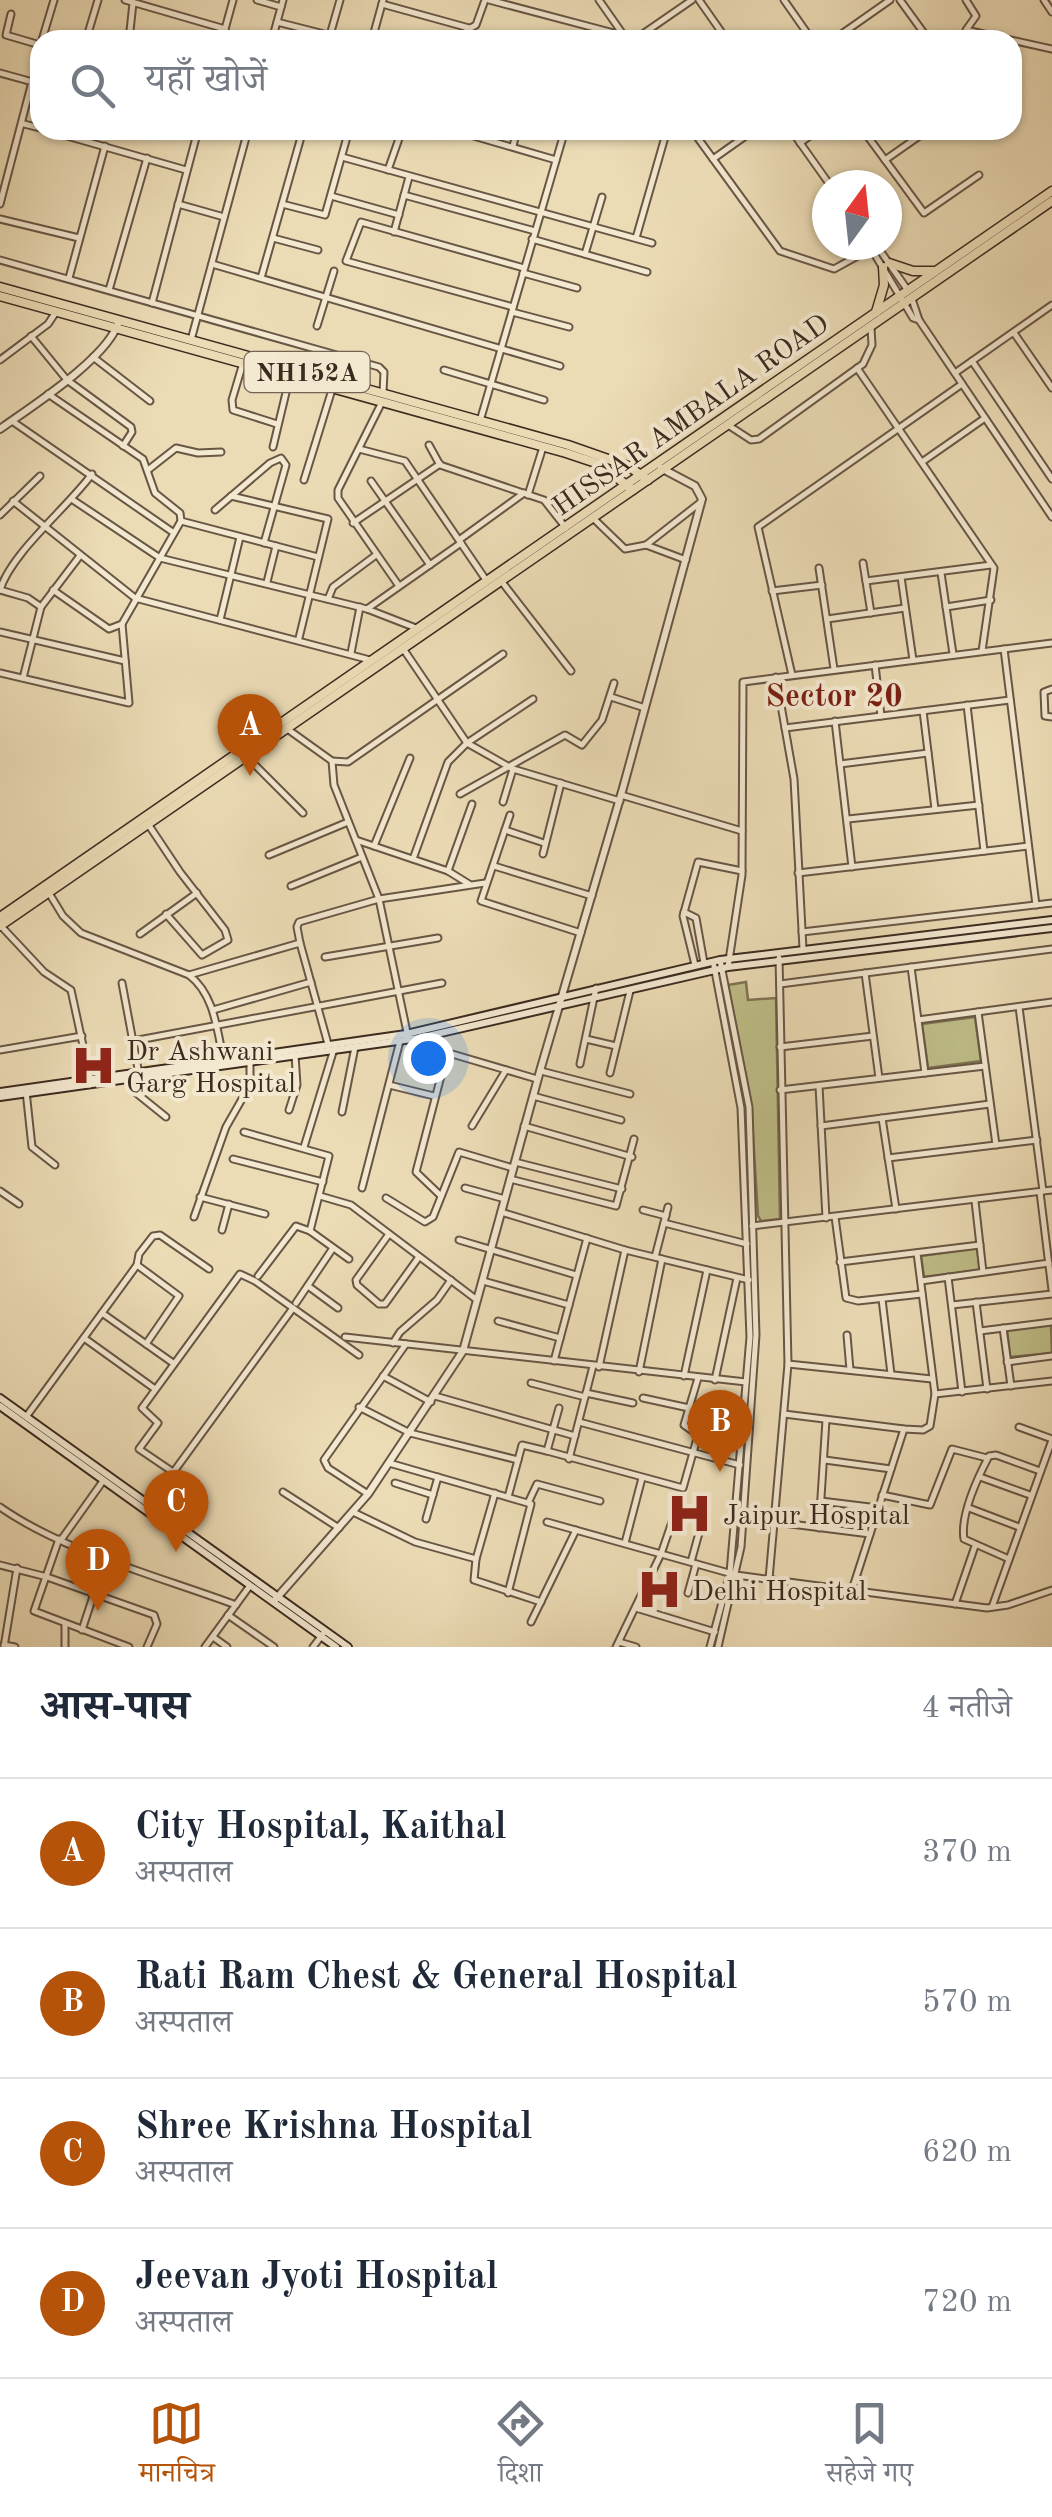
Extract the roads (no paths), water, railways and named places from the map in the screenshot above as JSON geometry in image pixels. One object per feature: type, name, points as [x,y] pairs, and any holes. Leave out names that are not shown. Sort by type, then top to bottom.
[{"type":"main road","name":"HISSAR AMBALA ROAD","points":[[660,467],[871,326],[938,271],[1052,191]]},
{"type":"main road","name":"HISSAR AMBALA ROAD","points":[[355,677],[488,582],[499,579],[566,528],[660,467],[876,312],[907,297],[1052,202]]},
{"type":"main road","points":[[876,312],[886,265],[938,271]]},
{"type":"main road","name":"NH152A","points":[[0,287],[243,363],[334,384]]},
{"type":"main road","name":"NH152A","points":[[0,296],[56,312],[191,340],[479,425],[599,464],[630,487]]},
{"type":"main road","points":[[0,429],[67,380],[112,340],[118,325]]},
{"type":"main road","name":"NH152A","points":[[479,425],[568,445],[614,460],[645,477]]},
{"type":"main road","points":[[274,1601],[368,1494],[463,1350],[701,502],[702,495],[695,486],[660,467]]},
{"type":"main road","name":"HISSAR AMBALA ROAD","points":[[355,677],[594,519],[630,487]]},
{"type":"main road","points":[[0,917],[148,824],[355,677]]},
{"type":"main road","points":[[0,926],[47,889],[355,677]]},
{"type":"main road","points":[[224,1062],[355,1046],[560,1006],[699,964],[1052,920]]},
{"type":"main road","points":[[804,953],[1052,928]]},
{"type":"main road","points":[[0,1094],[404,1037],[562,996],[630,988],[721,964]]},
{"type":"main road","points":[[0,1398],[103,1481],[147,1508],[249,1587],[274,1601]]},
{"type":"main road","points":[[0,1406],[274,1601],[348,1647]]},
{"type":"main road","points":[[322,1634],[336,1647]]},
{"type":"street","points":[[45,30],[54,0]]},
{"type":"street","points":[[89,30],[98,0]]},
{"type":"street","points":[[125,0],[224,29],[233,0]]},
{"type":"street","points":[[258,0],[282,4],[275,30]]},
{"type":"street","points":[[331,30],[340,0]]},
{"type":"street","points":[[375,30],[382,2],[469,28],[476,24],[490,0],[597,30]]},
{"type":"street","points":[[599,0],[622,30]]},
{"type":"street","points":[[644,30],[695,0],[719,30]]},
{"type":"street","points":[[784,0],[805,30]]},
{"type":"street","points":[[848,30],[890,0]]},
{"type":"street","points":[[900,0],[921,30]]},
{"type":"street","points":[[966,0],[976,16],[966,30]]},
{"type":"street","points":[[1044,0],[1052,12]]},
{"type":"street","points":[[130,30],[134,1]]},
{"type":"street","points":[[11,14],[6,36],[30,40]]},
{"type":"street","points":[[278,22],[310,30]]},
{"type":"street","points":[[1022,42],[1052,49]]},
{"type":"street","points":[[0,72],[30,81]]},
{"type":"street","points":[[0,204],[30,101]]},
{"type":"street","points":[[22,124],[30,126]]},
{"type":"street","points":[[83,140],[186,170]]},
{"type":"street","points":[[152,303],[195,140]]},
{"type":"street","points":[[191,340],[245,140]]},
{"type":"street","points":[[262,278],[300,140]]},
{"type":"street","points":[[282,204],[325,215],[346,140]]},
{"type":"street","points":[[388,170],[398,140]]},
{"type":"street","points":[[494,140],[556,160]]},
{"type":"street","points":[[512,147],[514,140]]},
{"type":"street","points":[[479,425],[562,140]]},
{"type":"street","points":[[636,238],[664,140]]},
{"type":"street","points":[[699,140],[783,255],[834,269],[850,260]]},
{"type":"street","points":[[713,160],[740,140]]},
{"type":"street","points":[[798,140],[819,170]]},
{"type":"street","points":[[800,143],[804,140]]},
{"type":"street","points":[[870,140],[924,212],[979,175]]},
{"type":"street","points":[[885,160],[914,140]]},
{"type":"street","points":[[69,280],[105,146]]},
{"type":"street","points":[[109,290],[147,158]]},
{"type":"street","points":[[342,158],[652,243]]},
{"type":"street","points":[[394,232],[409,176]]},
{"type":"street","points":[[331,196],[398,215]]},
{"type":"street","points":[[404,196],[647,272]]},
{"type":"street","points":[[585,254],[602,197]]},
{"type":"street","points":[[178,204],[224,217]]},
{"type":"street","points":[[0,220],[79,238]]},
{"type":"street","points":[[568,327],[346,261],[359,222],[577,288]]},
{"type":"street","points":[[273,238],[318,250]]},
{"type":"street","points":[[0,260],[380,367],[384,372],[383,398],[337,494],[398,586]]},
{"type":"street","points":[[883,260],[918,320],[1052,517]]},
{"type":"street","points":[[212,264],[560,366]]},
{"type":"street","points":[[318,326],[334,271]]},
{"type":"street","points":[[954,374],[1049,307],[1052,318]]},
{"type":"street","points":[[0,360],[48,324],[56,312]]},
{"type":"street","points":[[728,425],[751,440],[759,439],[857,368],[869,355],[871,326]]},
{"type":"street","points":[[1014,332],[1052,388]]},
{"type":"street","points":[[32,336],[67,380],[131,427],[123,446]]},
{"type":"street","points":[[93,356],[150,401]]},
{"type":"street","points":[[972,362],[1052,479]]},
{"type":"street","points":[[243,363],[232,400],[233,410],[277,424]]},
{"type":"street","points":[[857,368],[991,565],[995,576],[982,652]]},
{"type":"street","points":[[444,370],[544,400]]},
{"type":"street","points":[[273,447],[290,376]]},
{"type":"street","points":[[304,480],[334,384]]},
{"type":"street","points":[[792,675],[757,530],[759,525],[962,384]]},
{"type":"street","points":[[0,673],[129,703],[122,624],[181,521],[180,513],[149,484],[143,459],[48,394]]},
{"type":"street","points":[[922,462],[985,418]]},
{"type":"street","points":[[12,421],[174,534]]},
{"type":"street","points":[[429,444],[440,464],[548,503],[566,528]]},
{"type":"street","points":[[350,653],[363,608],[430,565],[526,494],[542,446]]},
{"type":"street","points":[[148,470],[175,448],[221,452]]},
{"type":"street","points":[[359,449],[404,460],[488,582]]},
{"type":"street","points":[[215,510],[279,458],[286,464],[264,543]]},
{"type":"street","points":[[353,523],[440,464]]},
{"type":"street","points":[[42,607],[28,598],[0,590],[6,570],[73,500],[92,474]]},
{"type":"street","points":[[0,515],[40,476]]},
{"type":"street","points":[[372,481],[430,565]]},
{"type":"street","points":[[232,496],[328,520],[298,640]]},
{"type":"street","points":[[0,500],[7,508]]},
{"type":"street","points":[[73,500],[160,558],[328,598],[419,630]]},
{"type":"street","points":[[13,501],[135,598],[373,661]]},
{"type":"street","points":[[646,546],[701,502]]},
{"type":"street","points":[[594,519],[625,549],[646,546],[686,560]]},
{"type":"street","points":[[181,521],[318,557]]},
{"type":"street","points":[[220,620],[240,537]]},
{"type":"street","points":[[266,583],[276,546]]},
{"type":"street","points":[[328,598],[333,587],[376,555]]},
{"type":"street","points":[[23,678],[42,607],[79,556]]},
{"type":"street","points":[[864,563],[871,613]]},
{"type":"street","points":[[866,581],[991,565]]},
{"type":"street","points":[[819,568],[834,670]]},
{"type":"street","points":[[941,573],[953,655]]},
{"type":"street","points":[[900,577],[912,660]]},
{"type":"street","points":[[499,579],[571,672]]},
{"type":"street","points":[[772,591],[822,585]]},
{"type":"street","points":[[53,590],[109,629],[122,624]]},
{"type":"street","points":[[946,606],[991,600]]},
{"type":"street","points":[[827,619],[905,608]]},
{"type":"street","points":[[0,632],[125,661]]},
{"type":"street","points":[[714,1647],[744,1520],[751,1383],[750,1107],[721,964],[742,871],[742,684],[776,676],[1052,643]]},
{"type":"street","points":[[401,646],[467,744],[511,768],[742,832]]},
{"type":"street","points":[[1004,649],[1036,904]]},
{"type":"street","points":[[286,728],[332,761],[348,762],[503,654]]},
{"type":"street","points":[[875,664],[881,716]]},
{"type":"street","points":[[776,676],[794,778],[804,953]]},
{"type":"street","points":[[460,794],[566,734],[583,744],[600,723],[614,683]]},
{"type":"street","points":[[1052,688],[1044,692],[1046,716],[1052,717]]},
{"type":"street","points":[[611,697],[645,708]]},
{"type":"street","points":[[413,859],[446,765],[467,744],[533,699]]},
{"type":"street","points":[[785,728],[1010,700]]},
{"type":"street","points":[[967,705],[984,851]]},
{"type":"street","points":[[923,710],[935,809]]},
{"type":"street","points":[[834,721],[852,867]]},
{"type":"street","points":[[840,764],[928,753]]},
{"type":"street","points":[[246,756],[303,812]]},
{"type":"street","points":[[374,846],[410,758]]},
{"type":"street","points":[[332,761],[334,785],[379,899],[404,1037],[362,1188]]},
{"type":"street","points":[[503,802],[511,768]]},
{"type":"street","points":[[542,854],[561,783]]},
{"type":"street","points":[[448,871],[472,804]]},
{"type":"street","points":[[846,819],[979,805]]},
{"type":"street","points":[[510,815],[480,897],[482,902],[581,934]]},
{"type":"street","points":[[269,855],[348,822]]},
{"type":"street","points":[[148,824],[228,936],[222,946],[207,955],[198,952],[166,914]]},
{"type":"street","points":[[505,830],[544,843]]},
{"type":"street","points":[[354,839],[448,871],[469,884]]},
{"type":"street","points":[[798,873],[1028,846]]},
{"type":"street","points":[[291,886],[362,857]]},
{"type":"street","points":[[699,964],[684,912],[699,862],[742,871]]},
{"type":"street","points":[[494,866],[592,896]]},
{"type":"street","points":[[304,1146],[330,1048],[297,928],[303,920],[379,899],[485,882]]},
{"type":"street","points":[[47,889],[63,916],[81,934],[201,984],[212,1010],[224,1062]]},
{"type":"street","points":[[140,934],[197,893]]},
{"type":"street","points":[[802,932],[1052,902]]},
{"type":"street","points":[[684,912],[696,918],[699,964]]},
{"type":"street","points":[[0,926],[44,972],[71,990],[91,1081]]},
{"type":"street","points":[[325,958],[438,938]]},
{"type":"street","points":[[189,976],[300,944]]},
{"type":"street","points":[[780,984],[1052,949]]},
{"type":"street","points":[[769,1579],[788,1364],[778,957]]},
{"type":"street","points":[[911,967],[925,1073]]},
{"type":"street","points":[[865,973],[879,1078]]},
{"type":"street","points":[[212,1010],[311,982]]},
{"type":"street","points":[[122,983],[133,1042],[135,1092],[166,1116]]},
{"type":"street","points":[[133,1042],[442,983]]},
{"type":"street","points":[[610,1072],[630,988]]},
{"type":"street","points":[[580,1064],[596,992]]},
{"type":"street","points":[[918,1020],[1052,1002]]},
{"type":"street","points":[[952,1305],[1052,1292],[1048,1225],[1019,1006]]},
{"type":"street","points":[[978,1012],[996,1145]]},
{"type":"street","points":[[0,1050],[82,1036]]},
{"type":"street","points":[[780,1047],[873,1036]]},
{"type":"street","points":[[404,1037],[506,1070],[630,1094]]},
{"type":"street","points":[[586,1039],[616,1046]]},
{"type":"street","points":[[342,1112],[355,1046]]},
{"type":"street","points":[[441,1196],[416,1172],[447,1052]]},
{"type":"street","points":[[289,1110],[297,1086],[295,1054]]},
{"type":"street","points":[[194,1216],[226,1127],[250,1085],[250,1061]]},
{"type":"street","points":[[780,1090],[985,1066]]},
{"type":"street","points":[[472,1126],[506,1070]]},
{"type":"street","points":[[389,1084],[434,1096]]},
{"type":"street","points":[[819,1086],[826,1218]]},
{"type":"street","points":[[26,1091],[32,1147],[55,1166]]},
{"type":"street","points":[[533,1096],[621,1120]]},
{"type":"street","points":[[821,1126],[990,1104]]},
{"type":"street","points":[[882,1118],[896,1209]]},
{"type":"street","points":[[524,1126],[632,1157]]},
{"type":"street","points":[[244,1132],[329,1156],[310,1232]]},
{"type":"street","points":[[510,1179],[612,1207],[618,1202],[634,1139]]},
{"type":"street","points":[[888,1158],[1037,1140]]},
{"type":"street","points":[[386,1198],[425,1222],[433,1217],[459,1152],[622,1189]]},
{"type":"street","points":[[233,1159],[323,1182]]},
{"type":"street","points":[[465,1188],[505,1199]]},
{"type":"street","points":[[750,1226],[1052,1190]]},
{"type":"street","points":[[0,1192],[19,1204]]},
{"type":"street","points":[[200,1196],[265,1214]]},
{"type":"street","points":[[320,1196],[350,1205],[478,1300]]},
{"type":"street","points":[[975,1200],[984,1272]]},
{"type":"street","points":[[222,1230],[230,1204]]},
{"type":"street","points":[[639,1372],[668,1207]]},
{"type":"street","points":[[643,1210],[747,1244]]},
{"type":"street","points":[[502,1212],[625,1250],[752,1281]]},
{"type":"street","points":[[834,1217],[846,1298],[850,1302],[922,1294]]},
{"type":"street","points":[[258,1276],[292,1229],[300,1226],[349,1259]]},
{"type":"street","points":[[750,1226],[747,1244],[752,1281]]},
{"type":"street","points":[[26,1417],[156,1234],[208,1269]]},
{"type":"street","points":[[389,1234],[356,1280],[379,1304],[387,1302],[419,1256]]},
{"type":"street","points":[[554,1361],[588,1238]]},
{"type":"street","points":[[459,1240],[577,1276]]},
{"type":"street","points":[[840,1262],[980,1245]]},
{"type":"street","points":[[147,1508],[333,1248]]},
{"type":"street","points":[[569,1459],[625,1250]]},
{"type":"street","points":[[784,1414],[904,1429],[923,1430],[930,1426],[936,1394],[917,1253]]},
{"type":"street","points":[[920,1281],[1049,1263]]},
{"type":"street","points":[[137,1265],[179,1296],[146,1344]]},
{"type":"street","points":[[684,1376],[707,1270]]},
{"type":"street","points":[[173,1472],[139,1449],[158,1423],[142,1410],[240,1274],[295,1305],[358,1356]]},
{"type":"street","points":[[948,1277],[962,1392]]},
{"type":"street","points":[[715,1380],[737,1278]]},
{"type":"street","points":[[394,1342],[437,1300],[450,1280]]},
{"type":"street","points":[[482,1281],[569,1305]]},
{"type":"street","points":[[308,1286],[338,1308]]},
{"type":"street","points":[[882,1299],[891,1374]]},
{"type":"street","points":[[976,1302],[987,1389]]},
{"type":"street","points":[[102,1313],[173,1364]]},
{"type":"street","points":[[498,1321],[560,1338]]},
{"type":"street","points":[[980,1331],[1052,1322]]},
{"type":"street","points":[[1003,1328],[1011,1386]]},
{"type":"street","points":[[846,1335],[850,1370]]},
{"type":"street","points":[[345,1337],[751,1383]]},
{"type":"street","points":[[84,1338],[155,1389]]},
{"type":"street","points":[[368,1494],[324,1464],[326,1455],[406,1344]]},
{"type":"street","points":[[1007,1362],[1052,1356]]},
{"type":"street","points":[[788,1364],[932,1379]]},
{"type":"street","points":[[383,1376],[432,1399],[575,1436]]},
{"type":"street","points":[[508,1497],[523,1445],[685,1488],[698,1433],[684,1425],[698,1378]]},
{"type":"street","points":[[936,1394],[1052,1382]]},
{"type":"street","points":[[531,1383],[633,1403]]},
{"type":"street","points":[[714,1647],[714,1632],[733,1574],[744,1419],[751,1383]]},
{"type":"street","points":[[643,1398],[688,1408]]},
{"type":"street","points":[[359,1408],[410,1432],[518,1460]]},
{"type":"street","points":[[547,1451],[559,1408]]},
{"type":"street","points":[[698,1439],[712,1440],[720,1416],[744,1419]]},
{"type":"street","points":[[819,1528],[826,1420]]},
{"type":"street","points":[[579,1422],[741,1466]]},
{"type":"street","points":[[992,1607],[1052,1440],[1019,1427]]},
{"type":"street","points":[[852,1590],[904,1429]]},
{"type":"street","points":[[882,1495],[930,1505],[952,1449],[987,1458],[996,1454],[1040,1471]]},
{"type":"street","points":[[987,1458],[962,1535],[975,1546],[1009,1559]]},
{"type":"street","points":[[824,1460],[891,1469]]},
{"type":"street","points":[[389,1463],[528,1503],[533,1508],[508,1592]]},
{"type":"street","points":[[426,1519],[438,1477]]},
{"type":"street","points":[[980,1477],[1030,1495]]},
{"type":"street","points":[[625,1544],[642,1478]]},
{"type":"street","points":[[103,1481],[60,1540],[34,1611],[129,1647]]},
{"type":"street","points":[[395,1484],[433,1495]]},
{"type":"street","points":[[528,1503],[536,1484],[600,1501]]},
{"type":"street","points":[[283,1492],[339,1528]]},
{"type":"street","points":[[495,1493],[474,1580],[541,1602]]},
{"type":"street","points":[[821,1501],[878,1508]]},
{"type":"street","points":[[0,1507],[26,1526],[60,1540],[236,1604]]},
{"type":"street","points":[[968,1508],[1020,1527]]},
{"type":"street","points":[[353,1512],[405,1538],[476,1559]]},
{"type":"street","points":[[547,1522],[733,1574],[769,1579],[992,1607],[1008,1606],[1052,1590]]},
{"type":"street","points":[[636,1647],[618,1644],[672,1522]]},
{"type":"street","points":[[775,1522],[870,1534]]},
{"type":"street","points":[[532,1622],[576,1530]]},
{"type":"street","points":[[688,1594],[698,1533]]},
{"type":"street","points":[[955,1604],[975,1546]]},
{"type":"street","points":[[82,1630],[106,1557]]},
{"type":"street","points":[[0,1565],[154,1615],[157,1624],[147,1647]]},
{"type":"street","points":[[15,1647],[4,1646],[17,1568]]},
{"type":"street","points":[[206,1647],[249,1587]]},
{"type":"street","points":[[635,1608],[714,1632]]},
{"type":"street","points":[[228,1615],[274,1647]]},
{"type":"street","points":[[64,1647],[65,1623]]},
{"type":"street","points":[[313,1647],[322,1634]]},
{"type":"street","points":[[213,1636],[228,1647]]},
{"type":"place","name":"City Hospital, Kaithal","points":[[250,776]]},
{"type":"place","name":"Dr Ashwani Garg Hospital","points":[[93,1066]]},
{"type":"place","name":"Rati Ram Chest & General Hospital","points":[[720,1472]]},
{"type":"place","name":"Jaipur Hospital","points":[[690,1514]]},
{"type":"place","name":"Shree Krishna Hospital","points":[[176,1552]]},
{"type":"place","name":"Delhi Hospital","points":[[659,1590]]},
{"type":"place","name":"Jeevan Jyoti Hospital","points":[[98,1611]]},
{"type":"district","name":"Sector 20","points":[[834,695]]}]
